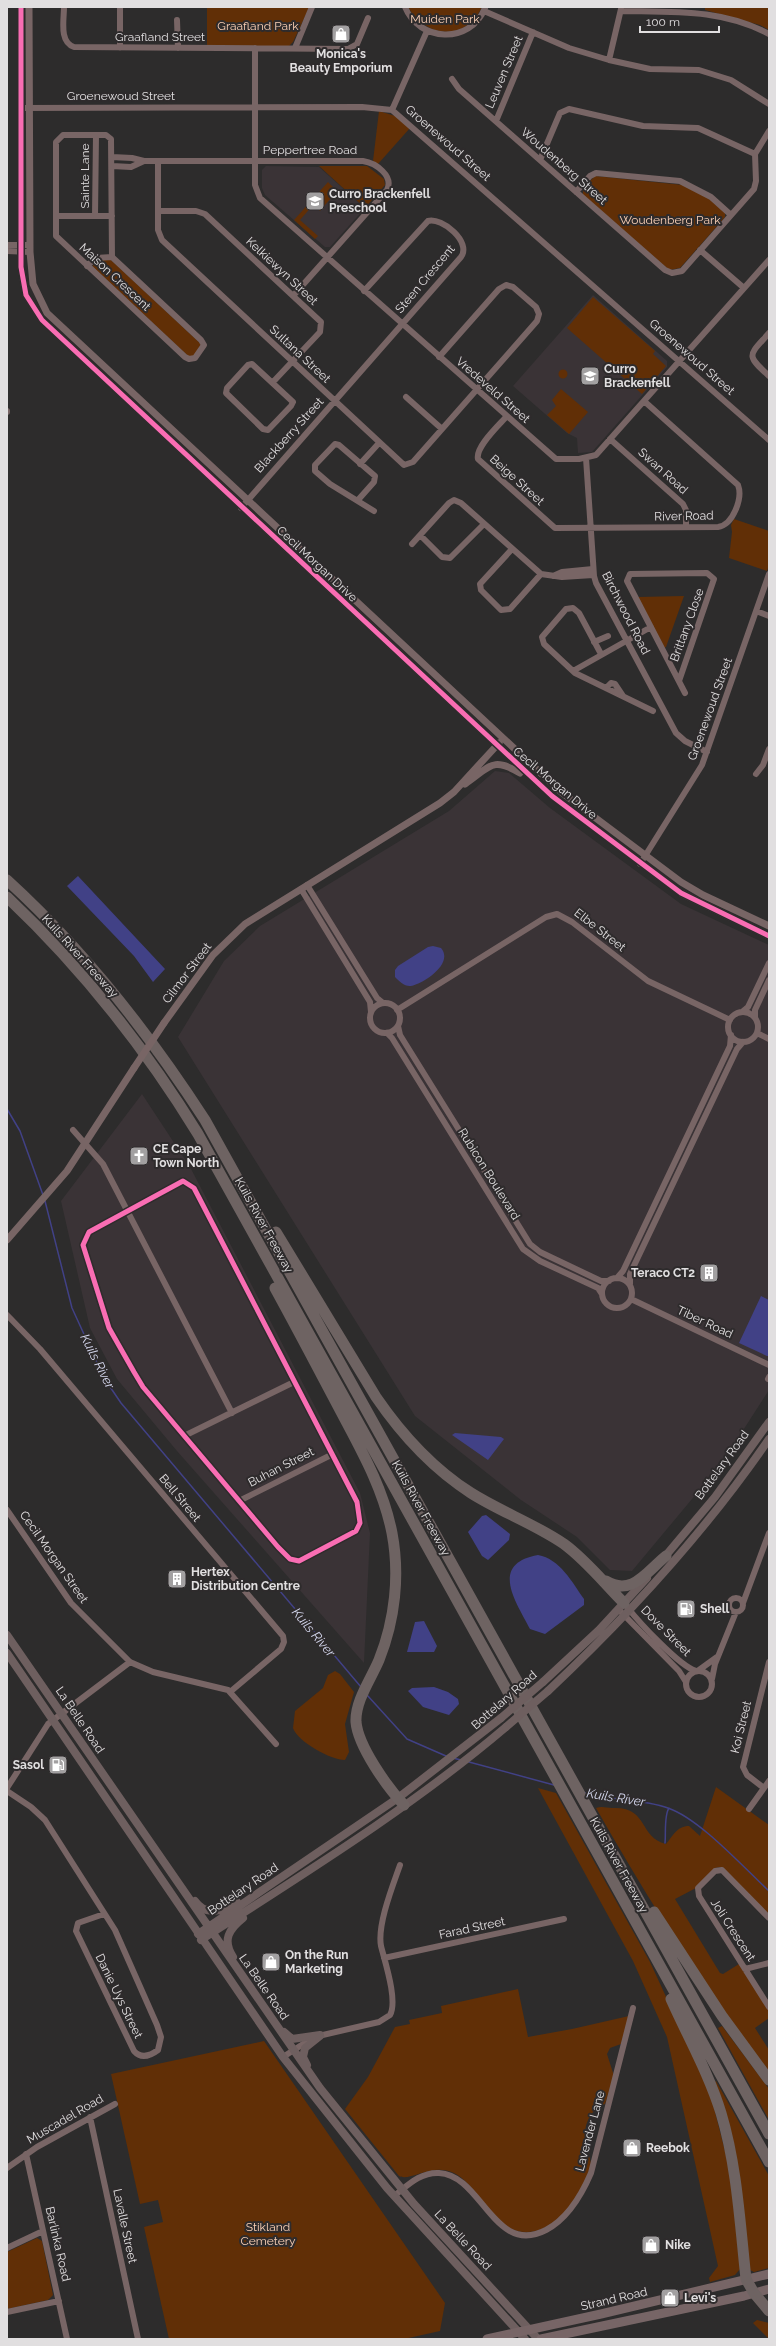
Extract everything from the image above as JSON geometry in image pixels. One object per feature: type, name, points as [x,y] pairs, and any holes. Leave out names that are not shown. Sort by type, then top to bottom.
[{"type":"highway","name":"Kuils River Freeway","points":[[7,880],[63,934],[128,1009],[181,1083],[231,1165],[769,2134]]},
{"type":"highway","name":"Kuils River Freeway","points":[[7,897],[54,943],[120,1019],[174,1096],[219,1171],[769,2162]]},
{"type":"highway","points":[[231,1165],[263,1210],[376,1397],[406,1437],[444,1474],[470,1493],[564,1544],[596,1574],[624,1610]]},
{"type":"highway","points":[[219,1171],[230,1202],[361,1450],[380,1490],[393,1539],[395,1581],[390,1624],[375,1669],[361,1700],[357,1714],[357,1729],[364,1749],[401,1802]]},
{"type":"highway","points":[[596,1574],[615,1586],[626,1586],[637,1582],[666,1556]]},
{"type":"highway","points":[[622,1867],[634,1881],[733,2033],[769,2080]]},
{"type":"highway","points":[[653,1954],[659,1971],[700,2060],[721,2114],[731,2154],[746,2279],[754,2293],[769,2311]]},
{"type":"main road","name":"Bottelary Road","points":[[401,1802],[430,1774],[477,1739],[624,1610],[719,1491],[769,1422]]},
{"type":"main road","name":"Bottelary Road","points":[[200,1937],[401,1802],[440,1780],[486,1744],[548,1691],[624,1610],[686,1549],[769,1439]]},
{"type":"main road","name":"La Belle Road","points":[[7,1635],[310,2075],[402,2190],[530,2330],[540,2339]]},
{"type":"main road","name":"La Belle Road","points":[[7,1653],[53,1718],[200,1937],[283,2057],[394,2196],[522,2336]]},
{"type":"main road","points":[[155,1849],[169,1865],[198,1905],[206,1910],[220,1911],[264,1894]]},
{"type":"main road","points":[[239,1972],[237,1962],[228,1946],[228,1936],[233,1925],[264,1894]]},
{"type":"main road","points":[[274,2024],[292,2039],[321,2035]]},
{"type":"main road","points":[[310,2075],[309,2067],[304,2057],[304,2050],[321,2035]]},
{"type":"main road","name":"Strand Road","points":[[487,2339],[522,2336],[530,2330],[769,2274]]},
{"type":"main road","name":"Strand Road","points":[[540,2339],[754,2293],[769,2288]]},
{"type":"main road","points":[[567,2339],[576,2332]]},
{"type":"street","name":"Cecil Morgan Drive","points":[[21,7],[21,248],[24,286],[30,304],[42,320],[241,508],[527,775],[556,800],[640,864],[681,893],[769,936]]},
{"type":"street","name":"Cecil Morgan Drive","points":[[29,7],[30,248],[36,291],[43,306],[53,320],[561,792],[645,856],[697,891],[769,926]]},
{"type":"street","name":"Graafland Street","points":[[64,7],[64,36],[69,45],[74,48],[354,47],[358,42],[368,18]]},
{"type":"street","points":[[120,7],[120,48]]},
{"type":"street","points":[[295,48],[312,7]]},
{"type":"street","points":[[405,7],[413,20],[427,31],[438,35],[460,33],[474,24],[485,9],[569,48],[609,60],[650,69],[702,71],[738,83],[769,104]]},
{"type":"street","points":[[609,60],[621,9],[676,10],[713,14],[759,28],[769,34]]},
{"type":"street","points":[[177,20],[178,48]]},
{"type":"street","points":[[392,110],[427,31]]},
{"type":"street","name":"Leuven Street","points":[[496,121],[533,32]]},
{"type":"street","name":"Vredeveld Street","points":[[255,48],[255,185],[260,198],[554,458],[560,460],[586,458],[596,455],[769,260]]},
{"type":"street","name":"Woudenberg Street","points":[[452,78],[459,89],[670,273],[682,271],[755,185],[755,154]]},
{"type":"street","name":"Groenewoud Street","points":[[21,108],[368,107],[392,110],[769,440]]},
{"type":"street","points":[[540,160],[560,113],[569,109],[643,126],[698,128],[755,154],[769,131]]},
{"type":"street","name":"Maison Crescent","points":[[63,135],[106,135],[111,139],[112,157],[112,257],[201,340],[204,345],[195,358],[189,359],[185,357],[56,236],[57,139],[63,135]]},
{"type":"street","name":"Sainte Lane","points":[[96,135],[96,216]]},
{"type":"street","points":[[112,157],[132,158],[144,161]]},
{"type":"street","points":[[112,166],[131,166],[144,161]]},
{"type":"street","name":"Peppertree Road","points":[[144,161],[366,162],[375,165],[388,177],[389,184],[387,190],[293,296]]},
{"type":"street","name":"Sultana Street","points":[[158,161],[158,233],[162,240],[402,464],[409,465],[537,321],[539,314],[536,307],[513,287],[506,285],[499,289],[439,357]]},
{"type":"street","points":[[576,192],[590,176],[596,173],[675,180],[708,195],[731,214]]},
{"type":"street","name":"Kelkiewyn Street","points":[[158,211],[196,211],[205,214],[320,321],[322,328],[273,382]]},
{"type":"street","name":"Sainte Lane","points":[[56,216],[112,216]]},
{"type":"street","name":"Steen Crescent","points":[[364,291],[428,221],[440,222],[461,241],[464,246],[462,255],[402,324]]},
{"type":"street","points":[[7,245],[30,248]]},
{"type":"street","points":[[7,251],[21,248]]},
{"type":"street","points":[[700,250],[744,288]]},
{"type":"street","points":[[87,266],[96,258],[112,257]]},
{"type":"street","name":"Blackberry Street","points":[[241,508],[246,499],[402,324]]},
{"type":"street","points":[[769,333],[752,352],[751,356],[754,362],[769,376]]},
{"type":"street","points":[[251,364],[255,365],[273,382],[293,403],[268,430],[263,429],[225,392],[251,364]]},
{"type":"street","points":[[406,397],[442,429]]},
{"type":"street","name":"River Road","points":[[592,528],[718,527],[726,525],[731,519],[740,494],[739,488],[735,482],[644,401]]},
{"type":"street","name":"Beige Street","points":[[507,416],[479,450],[477,456],[480,462],[555,528],[592,528]]},
{"type":"street","name":"Swan Road","points":[[610,439],[683,504],[686,510],[686,528]]},
{"type":"street","points":[[360,464],[379,443]]},
{"type":"street","points":[[358,500],[375,479],[374,475],[336,444],[314,468],[316,472],[330,484],[374,511]]},
{"type":"street","name":"Birchwood Road","points":[[586,458],[592,528],[593,572],[627,641],[676,733],[685,741],[707,752]]},
{"type":"street","points":[[412,544],[448,503],[454,500],[461,504],[541,574],[551,576],[562,572],[593,572]]},
{"type":"street","points":[[420,536],[442,556],[450,558],[484,524]]},
{"type":"street","points":[[512,549],[480,584],[481,590],[501,610],[510,609],[541,574]]},
{"type":"street","name":"Brittany Close","points":[[679,681],[714,582],[713,576],[707,573],[630,574],[627,581],[685,693]]},
{"type":"street","name":"Groenewoud Street","points":[[640,864],[695,778],[707,752],[769,574]]},
{"type":"street","points":[[601,654],[579,613],[572,608],[566,610],[544,635],[542,642],[573,671],[653,711]]},
{"type":"street","points":[[756,611],[769,616]]},
{"type":"street","points":[[573,671],[651,627]]},
{"type":"street","points":[[594,642],[608,636]]},
{"type":"street","name":"Cilmor Street","points":[[7,1240],[34,1211],[86,1144],[164,1023],[198,974],[226,941],[245,924],[428,811],[454,792],[503,739]]},
{"type":"street","points":[[756,774],[763,765],[769,749]]},
{"type":"street","points":[[454,792],[488,768],[499,763],[527,775]]},
{"type":"street","points":[[301,889],[370,1002],[370,1020],[373,1028],[379,1032],[387,1033],[398,1026],[400,1020],[397,1010],[392,1005],[383,1003],[376,998],[307,885]]},
{"type":"street","name":"Elbe Street","points":[[397,1010],[546,917],[557,914],[572,922],[652,984],[730,1020]]},
{"type":"street","points":[[769,963],[748,1007],[742,1012],[733,1016],[730,1020],[730,1046],[624,1271],[617,1278],[609,1281],[604,1288],[602,1294],[607,1304],[615,1308],[624,1306],[631,1300],[632,1292],[630,1275],[738,1047],[743,1042],[752,1039],[757,1033],[758,1027],[755,1017],[756,1009],[769,980]]},
{"type":"street","points":[[371,1012],[374,1008],[383,1003]]},
{"type":"street","points":[[742,1012],[747,1012],[755,1017]]},
{"type":"street","name":"Rubicon Boulevard","points":[[398,1026],[400,1036],[530,1244],[540,1252],[601,1281],[609,1281]]},
{"type":"street","name":"Rubicon Boulevard","points":[[387,1033],[392,1038],[523,1249],[540,1261],[598,1288],[602,1294]]},
{"type":"street","points":[[757,1033],[769,1039]]},
{"type":"street","points":[[731,1035],[743,1042]]},
{"type":"street","points":[[73,1130],[103,1164],[126,1212],[232,1413]]},
{"type":"street","points":[[183,1181],[191,1185],[294,1382],[354,1493],[360,1516],[359,1527],[350,1536],[294,1561],[286,1556],[143,1387],[122,1354],[102,1310],[84,1245],[89,1232],[177,1182],[183,1181]]},
{"type":"street","points":[[617,1278],[630,1284]]},
{"type":"street","name":"Tiber Road","points":[[631,1300],[769,1365]]},
{"type":"street","name":"Bell Street","points":[[7,1315],[40,1349],[283,1636],[284,1642],[281,1649],[230,1692]]},
{"type":"street","points":[[184,1436],[294,1382]]},
{"type":"street","name":"Buhan Street","points":[[239,1501],[333,1454]]},
{"type":"street","name":"Cecil Morgan Street","points":[[7,1510],[71,1603],[130,1662],[153,1672],[222,1688],[230,1692],[276,1744]]},
{"type":"street","points":[[712,1679],[718,1655],[726,1640],[736,1612],[742,1609],[748,1587],[769,1533]]},
{"type":"street","points":[[736,1612],[732,1610],[729,1605],[732,1599],[748,1587]]},
{"type":"street","points":[[735,1598],[740,1599],[743,1603]]},
{"type":"street","name":"Dove Street","points":[[624,1610],[687,1667],[707,1673],[712,1679],[710,1692],[699,1697],[689,1692],[686,1682],[679,1671],[624,1610]]},
{"type":"street","points":[[697,1670],[718,1655]]},
{"type":"street","points":[[7,1788],[30,1750],[53,1718],[130,1662]]},
{"type":"street","name":"Koi Street","points":[[764,1788],[747,1775],[743,1767],[769,1662]]},
{"type":"street","name":"Dove Street","points":[[686,1682],[689,1675],[697,1670]]},
{"type":"street","points":[[749,1809],[769,1781]]},
{"type":"street","name":"Danie Uys Street","points":[[7,1791],[31,1807],[44,1820],[104,1914],[121,1943],[157,2025],[161,2038],[160,2046],[149,2056],[140,2056],[134,2051],[76,1931],[78,1923],[104,1914]]},
{"type":"street","points":[[283,2057],[321,2035],[379,2022],[390,2015],[393,2001],[381,1944],[381,1930],[400,1865]]},
{"type":"street","name":"Joli Crescent","points":[[769,1918],[723,1870],[717,1870],[698,1888],[698,1896],[769,2005]]},
{"type":"street","name":"Farad Street","points":[[384,1958],[564,1919]]},
{"type":"street","points":[[745,1969],[769,1964]]},
{"type":"street","name":"Lavender Lane","points":[[394,2196],[422,2176],[444,2174],[461,2182],[501,2225],[509,2231],[531,2235],[539,2233],[556,2223],[583,2190],[591,2173],[633,2008]]},
{"type":"street","name":"Muscadel Road","points":[[7,2168],[26,2154],[115,2104]]},
{"type":"street","name":"Lavalle Street","points":[[90,2117],[138,2339]]},
{"type":"street","name":"Barlinka Road","points":[[26,2154],[67,2339]]},
{"type":"street","points":[[7,2248],[43,2232]]},
{"type":"street","points":[[7,2312],[59,2301]]},
{"type":"shaded area","name":"Curro Brackenfell Preschool","points":[[266,166],[319,167],[365,208],[330,247],[325,247],[265,195],[262,188],[262,170]]},
{"type":"shaded area","name":"Curro Brackenfell","points":[[593,295],[667,361],[667,367],[592,452],[578,453],[577,438],[567,433],[513,386]]},
{"type":"shaded area","points":[[495,771],[509,773],[550,808],[681,904],[769,945],[769,1390],[722,1463],[632,1571],[610,1570],[577,1537],[521,1500],[415,1416],[178,1037],[224,961],[260,926],[449,811]]},
{"type":"shaded area","points":[[78,876],[165,969],[153,982],[134,956],[67,886]]},
{"type":"shaded area","points":[[433,946],[441,948],[444,954],[444,960],[441,966],[430,977],[417,984],[407,986],[395,977],[395,970],[398,966],[428,947]]},
{"type":"shaded area","points":[[142,1094],[190,1167],[360,1493],[370,1533],[364,1663],[177,1451],[117,1379],[90,1328],[61,1201]]},
{"type":"shaded area","points":[[761,1296],[769,1300],[769,1356],[739,1343]]},
{"type":"shaded area","points":[[455,1433],[501,1437],[504,1439],[488,1460],[452,1435]]},
{"type":"shaded area","points":[[486,1515],[510,1534],[509,1540],[488,1560],[482,1556],[468,1532],[482,1516]]},
{"type":"shaded area","points":[[538,1555],[546,1557],[559,1566],[584,1599],[584,1605],[545,1634],[530,1629],[510,1586],[510,1576],[514,1567],[523,1560]]},
{"type":"shaded area","points":[[424,1621],[437,1646],[434,1652],[407,1652],[415,1622]]},
{"type":"shaded area","points":[[434,1687],[448,1692],[458,1699],[459,1704],[449,1715],[423,1707],[408,1691],[412,1688]]},
{"type":"green space","name":"Graafland Park","points":[[207,7],[309,8],[293,42],[289,46],[207,46]]},
{"type":"green space","name":"Muiden Park","points":[[408,7],[482,7],[475,18],[466,26],[456,31],[445,32],[435,30],[425,25]]},
{"type":"green space","points":[[705,7],[769,7],[769,30],[760,25],[705,10]]},
{"type":"green space","points":[[379,111],[395,116],[410,128],[378,164],[373,161]]},
{"type":"green space","points":[[319,166],[367,166],[384,179],[385,185],[365,208]]},
{"type":"green space","name":"Woudenberg Park","points":[[595,176],[683,185],[707,197],[725,213],[725,217],[680,268],[669,270],[583,195],[583,188]]},
{"type":"green space","points":[[328,182],[333,187],[327,194],[331,198],[320,211],[313,205],[300,220],[318,236],[315,239],[294,220]]},
{"type":"green space","points":[[99,260],[111,260],[201,344],[194,356],[188,356],[93,267],[93,265]]},
{"type":"green space","points":[[593,297],[655,351],[653,354],[666,366],[642,394],[567,328]]},
{"type":"green space","points":[[561,370],[565,370],[567,374],[565,378],[561,378],[559,376],[559,372]]},
{"type":"green space","points":[[561,389],[588,412],[569,434],[547,415],[556,406],[552,400]]},
{"type":"green space","points":[[734,519],[769,531],[769,565],[767,571],[729,558],[732,532],[731,525]]},
{"type":"green space","points":[[684,596],[666,647],[664,648],[638,597]]},
{"type":"green space","points":[[335,1671],[340,1674],[354,1692],[345,1724],[349,1752],[345,1760],[324,1754],[301,1739],[293,1728],[295,1711],[323,1688],[328,1675]]},
{"type":"green space","points":[[716,1787],[769,1825],[769,1915],[721,1867],[715,1868],[696,1888],[675,1899],[720,1973],[723,1974],[739,1964],[769,2011],[769,2018],[755,2028],[769,2050],[769,2072],[699,1976],[656,1910],[596,1808],[602,1807],[624,1809],[632,1812],[638,1817],[651,1835],[657,1840],[666,1844],[678,1830],[685,1826],[689,1826],[700,1836]]},
{"type":"green space","points":[[538,1788],[556,1793],[650,1962],[710,2092],[730,2171],[740,2269],[735,2275],[710,2282],[709,2278],[718,2266],[667,2037],[633,1961]]},
{"type":"green space","points":[[518,1989],[528,2037],[629,2016],[621,2044],[610,2048],[607,2054],[614,2076],[605,2104],[600,2106],[592,2113],[587,2122],[585,2141],[591,2164],[583,2185],[572,2204],[557,2220],[548,2226],[528,2232],[516,2231],[506,2226],[488,2208],[472,2188],[454,2173],[446,2170],[438,2170],[409,2177],[399,2176],[345,2109],[368,2077],[395,2027],[410,2024],[409,2020],[442,2013],[441,2006]]},
{"type":"green space","points":[[722,2026],[769,2089],[769,2120],[718,2028]]},
{"type":"green space","name":"Stikland Cemetery","points":[[264,2041],[445,2303],[440,2331],[404,2339],[169,2339],[144,2227],[163,2222],[158,2200],[140,2204],[111,2074]]},
{"type":"green space","points":[[716,2081],[769,2176],[769,2268],[754,2272],[750,2270],[714,2083]]},
{"type":"green space","points":[[37,2238],[42,2241],[53,2295],[48,2300],[7,2309],[7,2252]]},
{"type":"green space","points":[[757,2320],[769,2323],[769,2339],[753,2323]]},
{"type":"waterway","name":"Kuils River","points":[[7,1109],[20,1131],[43,1195]]},
{"type":"waterway","name":"Kuils River","points":[[45,1201],[72,1308],[104,1378],[121,1403],[361,1687]]},
{"type":"waterway","name":"Kuils River","points":[[367,1695],[407,1739],[446,1756]]},
{"type":"waterway","name":"Kuils River","points":[[453,1758],[461,1760]]},
{"type":"waterway","name":"Kuils River","points":[[469,1762],[554,1785]]},
{"type":"waterway","name":"Kuils River","points":[[585,1793],[595,1796],[658,1805],[680,1814],[694,1822],[721,1845],[769,1891]]},
{"type":"waterway","points":[[665,1843],[667,1811],[669,1808]]},
{"type":"cycle path","points":[[21,7],[21,267],[26,295],[42,320],[552,796],[681,893],[769,936]]},
{"type":"cycle path","points":[[183,1181],[194,1188],[357,1502],[360,1523],[356,1531],[299,1561],[290,1559],[278,1547],[143,1387],[109,1328],[83,1245],[89,1232],[183,1181]]},
{"type":"place","name":"Monica's Beauty Emporium","points":[[341,34]]},
{"type":"place","name":"Curro Brackenfell Preschool","points":[[315,201]]},
{"type":"place","name":"Curro Brackenfell","points":[[590,376]]},
{"type":"place","name":"CE Cape Town North","points":[[139,1156]]},
{"type":"place","name":"Teraco CT2","points":[[709,1273]]},
{"type":"place","name":"Hertex Distribution Centre","points":[[177,1579]]},
{"type":"place","name":"Shell","points":[[686,1609]]},
{"type":"place","name":"Sasol","points":[[58,1765]]},
{"type":"place","name":"On the Run Marketing","points":[[271,1962]]},
{"type":"place","name":"Reebok","points":[[632,2148]]},
{"type":"place","name":"Nike","points":[[651,2245]]},
{"type":"place","name":"Levi's","points":[[670,2298]]}]
